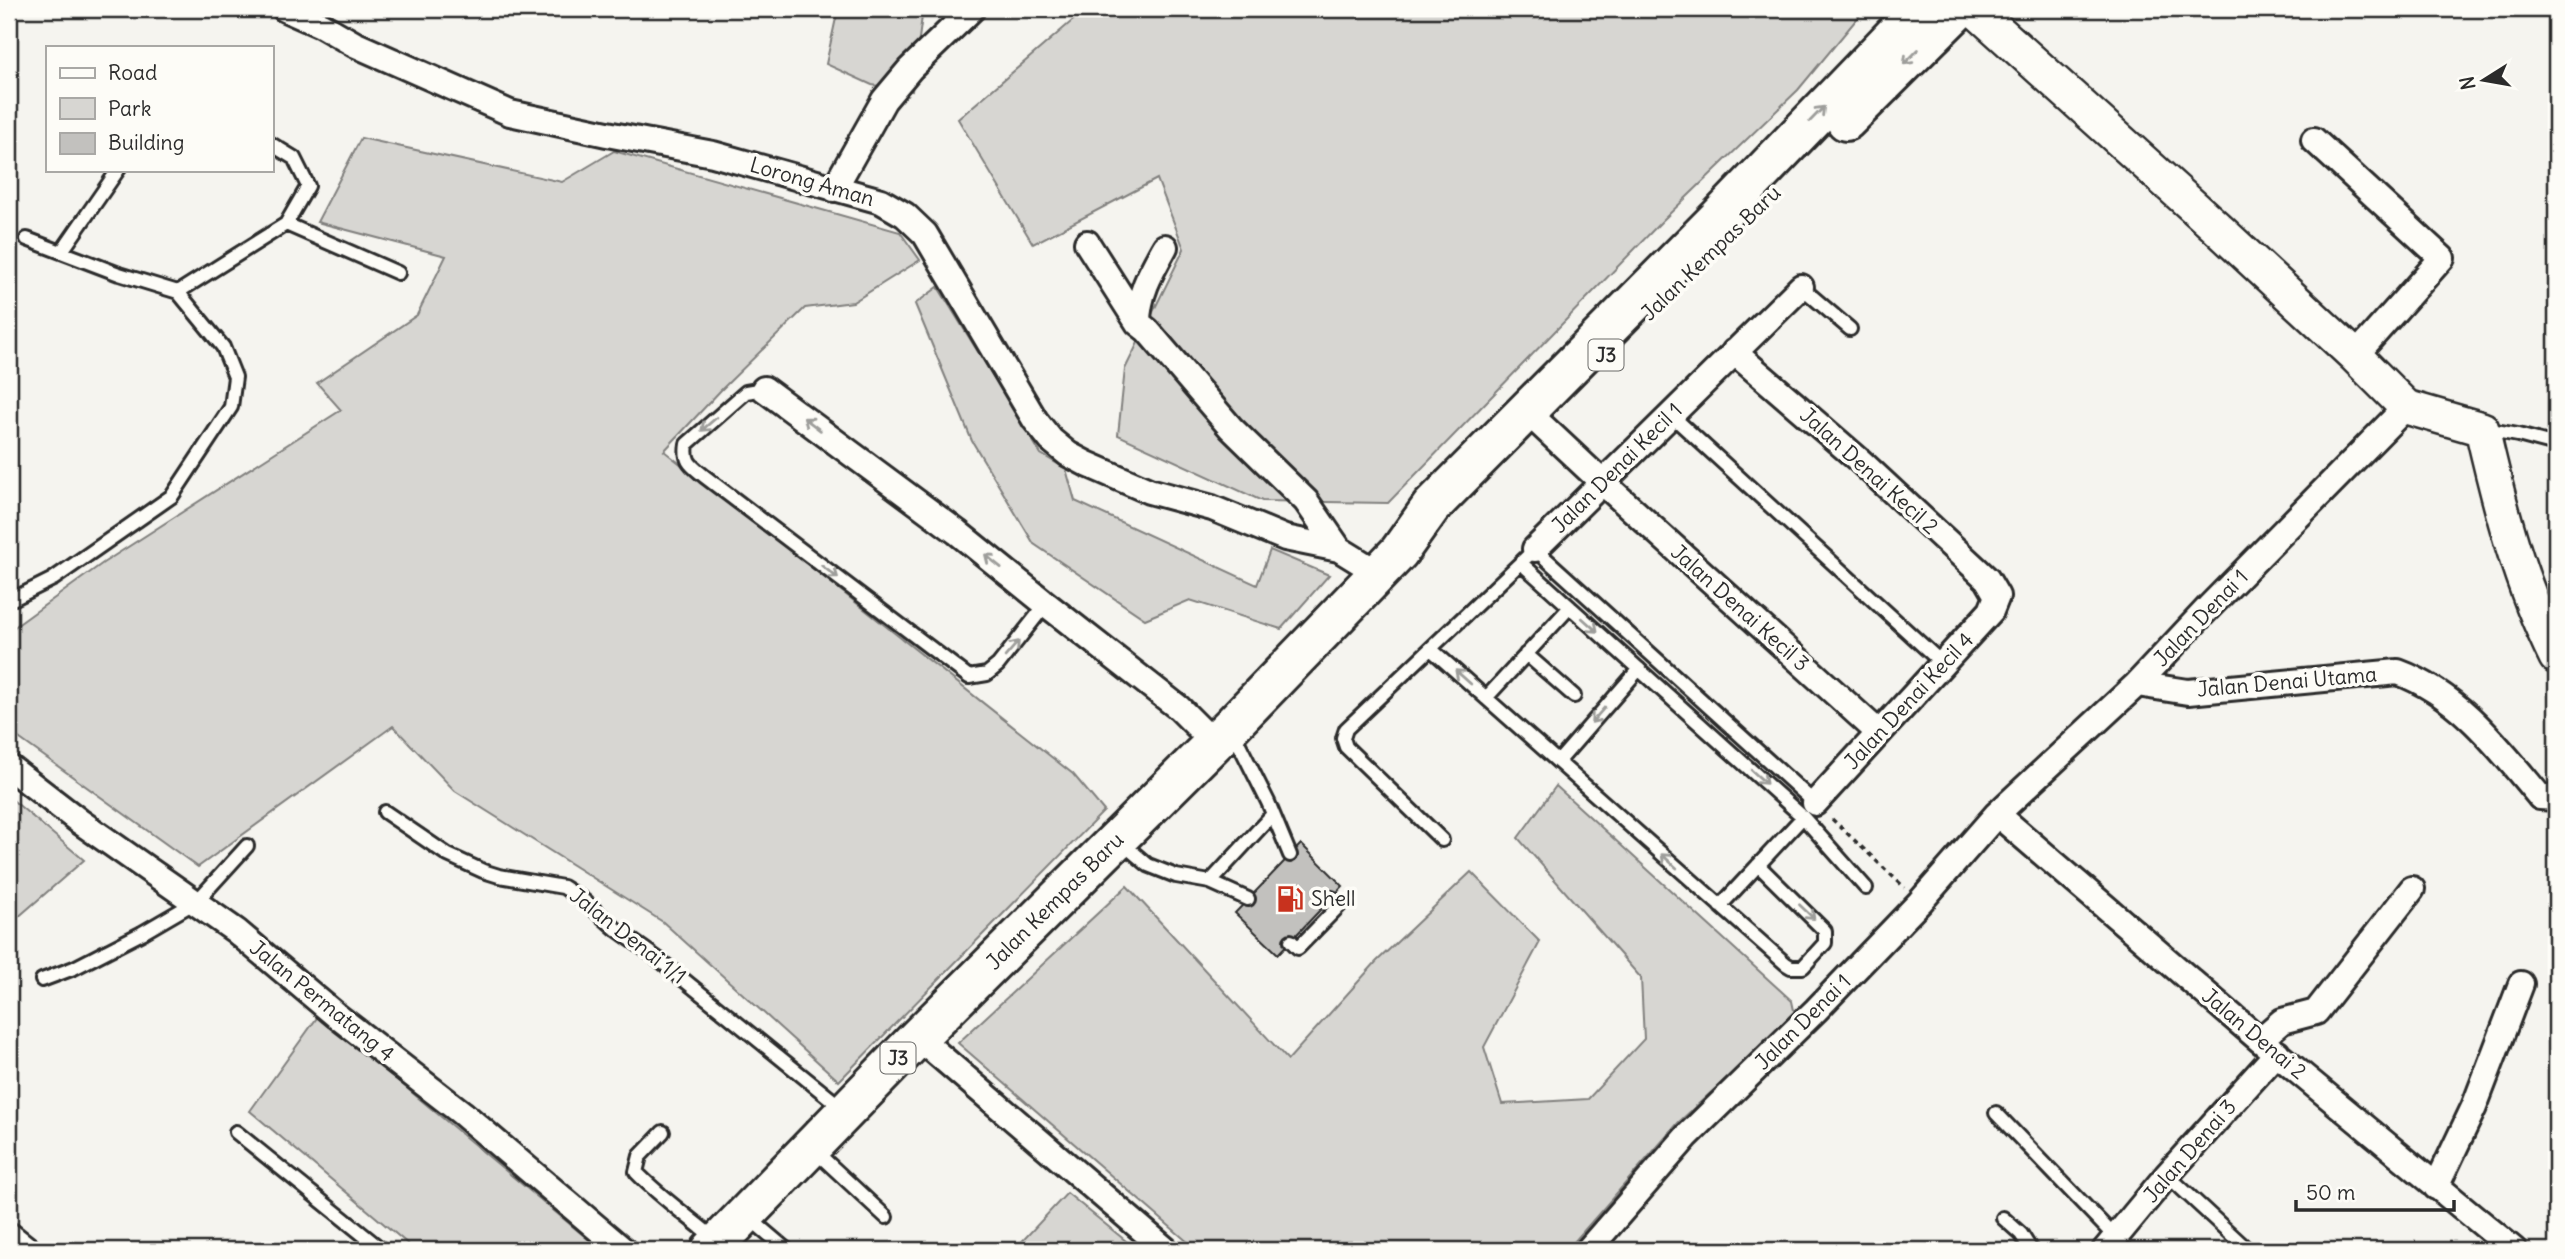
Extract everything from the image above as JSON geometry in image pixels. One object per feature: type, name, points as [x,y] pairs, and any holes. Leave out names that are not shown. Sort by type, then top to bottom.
[{"type":"main road","name":"Jalan Kempas Baru","points":[[715,1246],[918,1037],[1222,734],[1388,563],[1431,507],[1719,217],[1919,9]]},
{"type":"main road","name":"Jalan Kempas Baru","points":[[1388,563],[1442,520],[1538,422],[1959,9]]},
{"type":"street","name":"Lorong Aman","points":[[285,9],[354,44],[510,113],[713,154],[887,204],[920,229],[1035,421],[1051,440],[1068,454],[1149,491],[1212,508],[1285,538],[1388,563]]},
{"type":"street","points":[[834,189],[884,100],[910,69],[971,9]]},
{"type":"street","points":[[1974,9],[2215,226],[2406,407],[2483,429],[2499,505],[2541,626],[2556,657]]},
{"type":"street","points":[[2314,140],[2442,258],[2355,356]]},
{"type":"street","points":[[1087,243],[1138,323],[1231,428],[1306,501],[1339,549]]},
{"type":"street","points":[[1138,323],[1138,309],[1144,286],[1165,247]]},
{"type":"street","name":"Jalan Denai Kecil 1","points":[[1528,556],[1801,287]]},
{"type":"street","name":"Jalan Denai Kecil 2","points":[[1734,352],[1859,460],[1987,579],[1997,596]]},
{"type":"street","points":[[764,389],[957,532],[1179,708],[1222,734]]},
{"type":"street","name":"Jalan Denai 1","points":[[1588,1250],[1687,1136],[1816,1010],[1920,902],[1997,814],[2137,684],[2406,407]]},
{"type":"street","name":"Jalan Denai Kecil 3","points":[[1538,422],[1879,733]]},
{"type":"street","name":"Jalan Denai Kecil 4","points":[[1809,810],[1991,611],[1997,596]]},
{"type":"street","name":"Jalan Denai Utama","points":[[2137,684],[2188,691],[2398,673],[2423,682],[2459,708],[2494,741],[2540,797],[2556,798]]},
{"type":"street","name":"Jalan Permatang 4","points":[[9,767],[79,821],[197,901],[461,1113],[623,1250]]},
{"type":"street","name":"Jalan Denai 2","points":[[1997,814],[2436,1187],[2514,1250]]},
{"type":"street","name":"Jalan Denai 3","points":[[2111,1244],[2269,1046],[2282,1021],[2316,1012],[2412,889]]},
{"type":"street","points":[[2436,1187],[2474,1107],[2521,984]]},
{"type":"street","points":[[918,1037],[1166,1250]]},
{"type":"street","points":[[9,1235],[28,1250]]},
{"type":"lane","points":[[178,292],[286,224],[308,186],[294,158],[273,145]]},
{"type":"lane","points":[[62,251],[117,172]]},
{"type":"lane","points":[[286,224],[398,273]]},
{"type":"lane","points":[[9,598],[15,598],[53,579],[172,496],[231,407],[235,377],[223,347],[178,292],[119,274],[27,239]]},
{"type":"lane","points":[[1801,287],[1850,329]]},
{"type":"lane","points":[[764,389],[746,392],[687,444],[685,455],[690,464],[725,492],[969,677],[987,674],[998,664],[1046,604]]},
{"type":"lane","points":[[1671,415],[1943,664]]},
{"type":"lane","points":[[2483,429],[2556,445]]},
{"type":"lane","points":[[1528,556],[1570,607],[1639,669],[1809,810]]},
{"type":"lane","points":[[1528,556],[1809,810],[1866,888]]},
{"type":"lane","name":"Jalan Denai Kecil 1","points":[[1442,840],[1346,747],[1343,738],[1346,729],[1528,556]]},
{"type":"lane","points":[[1486,698],[1570,607]]},
{"type":"lane","points":[[1432,650],[1791,967],[1803,967],[1822,948],[1826,937],[1821,926],[1758,865]]},
{"type":"lane","points":[[1526,654],[1574,696]]},
{"type":"lane","points":[[1558,762],[1639,669]]},
{"type":"lane","points":[[1222,734],[1272,815],[1290,855]]},
{"type":"lane","points":[[1720,906],[1809,810]]},
{"type":"lane","name":"Jalan Denai 1/1","points":[[385,812],[448,855],[482,871],[563,887],[657,958],[846,1111]]},
{"type":"lane","points":[[1210,882],[1272,815]]},
{"type":"lane","points":[[1118,839],[1148,865],[1176,876],[1210,882],[1248,899]]},
{"type":"lane","points":[[43,980],[74,968],[197,901],[247,846]]},
{"type":"lane","points":[[1291,941],[1298,948],[1339,906],[1332,898]]},
{"type":"lane","points":[[1996,1113],[2111,1244]]},
{"type":"lane","points":[[236,1132],[382,1250]]},
{"type":"lane","points":[[663,1132],[640,1156],[636,1172],[657,1194],[681,1210],[715,1246]]},
{"type":"lane","points":[[811,1148],[886,1217]]},
{"type":"lane","points":[[2167,1175],[2248,1250]]},
{"type":"lane","points":[[745,1215],[787,1250]]},
{"type":"lane","points":[[2003,1218],[2021,1234],[2031,1250]]},
{"type":"path","points":[[1809,810],[1920,902]]},
{"type":"green space","points":[[838,9],[923,9],[912,91],[872,85],[826,64]]},
{"type":"green space","points":[[1081,9],[1865,9],[1798,90],[1662,221],[1388,503],[1262,501],[1118,435],[1125,369],[1184,249],[1157,179],[1033,244],[958,119],[1078,16]]},
{"type":"green space","points":[[361,138],[562,182],[614,151],[900,232],[920,260],[853,302],[805,308],[721,390],[664,451],[1073,774],[1104,811],[839,1081],[663,922],[455,791],[393,726],[198,867],[9,731],[9,631],[103,563],[341,410],[317,383],[417,315],[446,256],[317,222]]},
{"type":"green space","points":[[938,287],[1041,454],[1066,469],[1075,501],[1257,585],[1270,550],[1329,575],[1281,629],[1190,600],[1145,619],[1034,544],[972,441],[915,304]]},
{"type":"green space","points":[[1556,786],[1792,1001],[1795,1015],[1679,1122],[1567,1250],[1197,1250],[958,1043],[1127,886],[1288,1060],[1376,962],[1471,872],[1540,942],[1484,1047],[1502,1104],[1588,1099],[1644,1039],[1641,978],[1518,838]]},
{"type":"green space","points":[[9,797],[84,860],[9,925]]},
{"type":"green space","points":[[319,1015],[601,1250],[415,1250],[250,1111]]},
{"type":"green space","points":[[1067,1193],[1137,1250],[1014,1250]]},
{"type":"building","name":"Shell","points":[[1301,844],[1343,886],[1278,954],[1235,913]]},
{"type":"place","name":"Shell","points":[[1290,899]]}]
